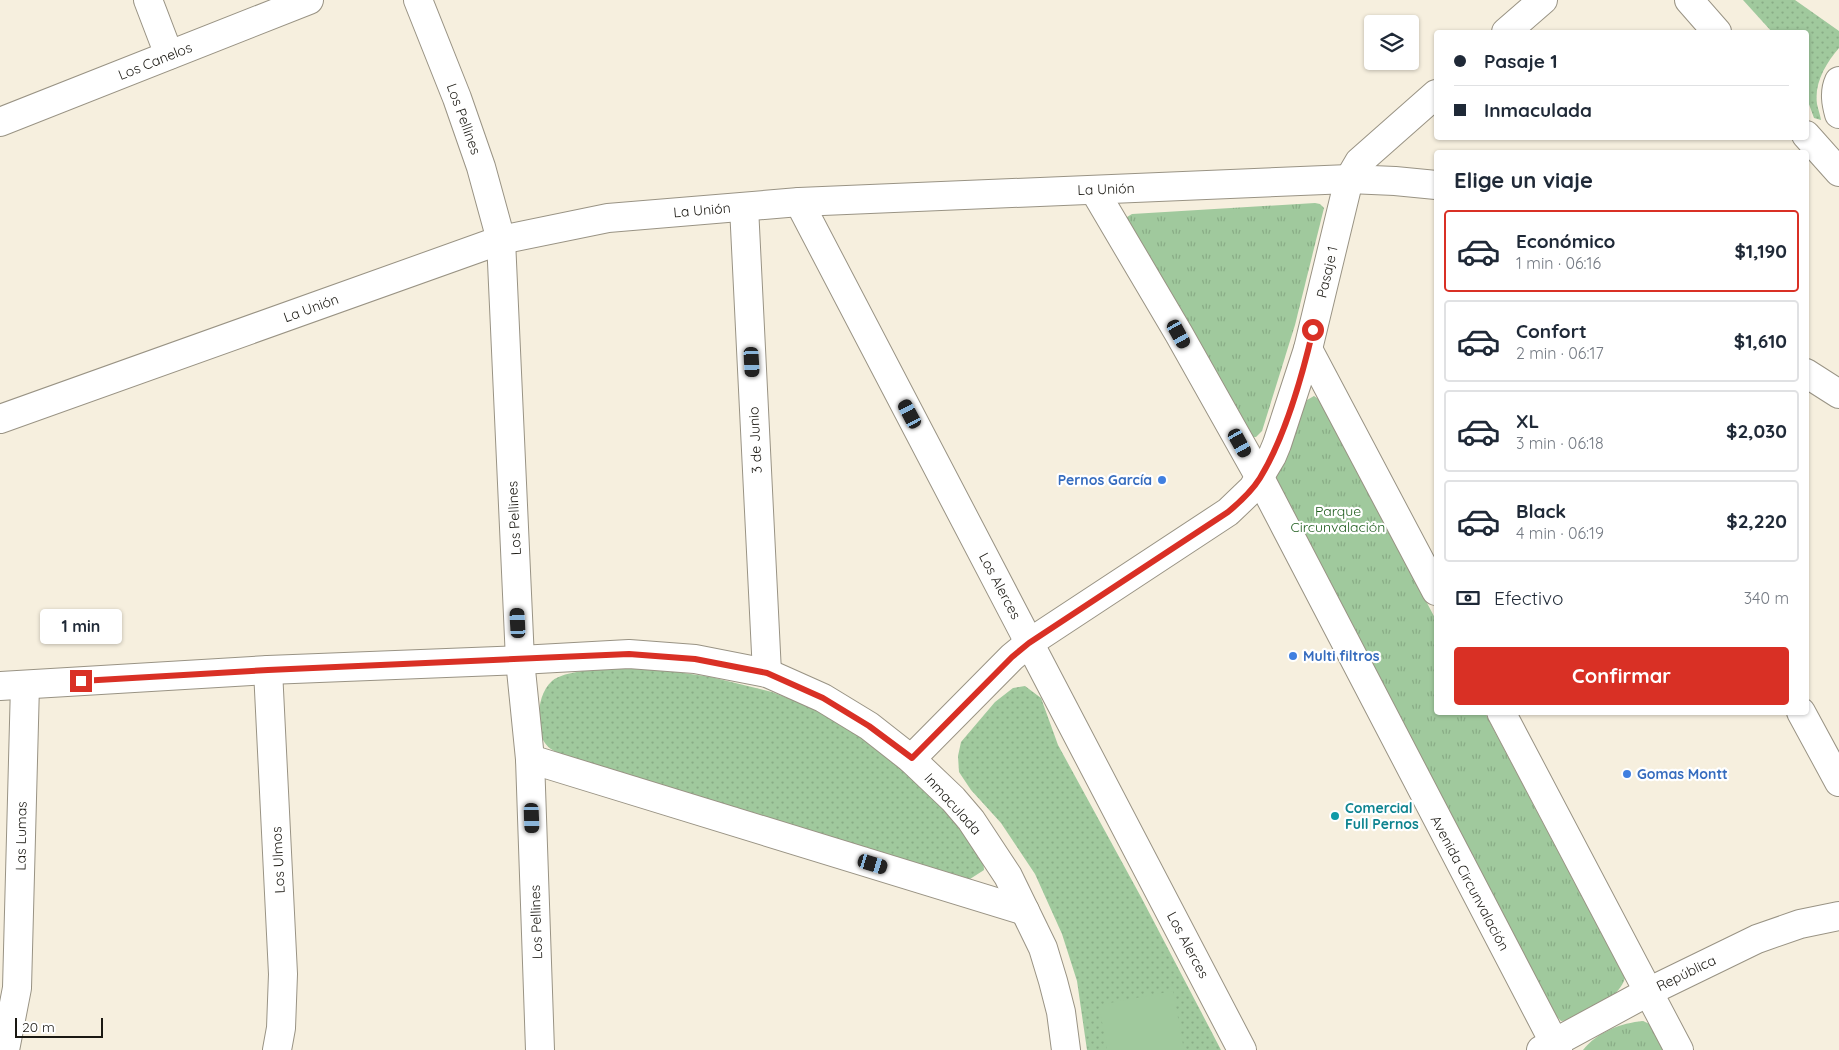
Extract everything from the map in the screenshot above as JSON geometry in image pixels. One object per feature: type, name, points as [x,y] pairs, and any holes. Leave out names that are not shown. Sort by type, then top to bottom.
[{"type":"main road","points":[[148,0],[169,55]]},
{"type":"main road","name":"Los Canelos","points":[[0,122],[309,0]]},
{"type":"main road","name":"Los Pellines","points":[[418,0],[457,98],[481,167],[501,240],[520,660],[530,759],[540,1050]]},
{"type":"main road","points":[[1689,0],[1715,30]]},
{"type":"main road","points":[[1508,30],[1537,2]]},
{"type":"main road","points":[[1839,81],[1836,86],[1836,101],[1839,114]]},
{"type":"main road","name":"Pasaje 1","points":[[912,758],[1012,657],[1029,643],[1228,512],[1240,502],[1260,478],[1277,444],[1308,349],[1348,179],[1359,162],[1434,96]]},
{"type":"main road","points":[[1809,138],[1839,172]]},
{"type":"main road","name":"La Unión","points":[[0,420],[501,240],[608,218],[799,202],[1348,179],[1416,182],[1434,185]]},
{"type":"main road","name":"Avenida Circunvalación","points":[[1094,190],[1179,334],[1260,478],[1551,1048]]},
{"type":"main road","name":"Los Alerces","points":[[799,202],[1242,1050]]},
{"type":"main road","name":"3 de Junio","points":[[744,207],[767,673]]},
{"type":"main road","points":[[1308,349],[1434,587]]},
{"type":"main road","points":[[1809,375],[1839,394]]},
{"type":"main road","name":"Inmaculada","points":[[12,685],[268,670],[629,654],[695,659],[767,673],[823,698],[869,726],[912,758],[971,820],[1008,876],[1043,948],[1054,981],[1061,1012],[1066,1050]]},
{"type":"main road","name":"Los Ulmos","points":[[268,670],[283,974],[281,1028],[277,1050]]},
{"type":"main road","name":"Las Lumas","points":[[5,1050],[9,987],[12,685]]},
{"type":"main road","points":[[1503,715],[1679,1050]]},
{"type":"main road","points":[[1803,715],[1839,782]]},
{"type":"main road","points":[[530,759],[1025,911]]},
{"type":"main road","name":"República","points":[[1551,1048],[1648,992],[1757,939],[1800,924],[1839,916]]},
{"type":"green space","points":[[1743,0],[1795,0],[1839,31],[1839,48],[1822,74],[1817,89],[1817,104],[1821,120],[1814,118],[1809,104],[1809,30],[1770,30]]},
{"type":"green space","points":[[1320,204],[1324,208],[1295,325],[1262,431],[1256,437],[1251,437],[1125,221],[1132,214]]},
{"type":"green space","name":"Parque Circunvalación","points":[[1314,396],[1320,400],[1434,616],[1434,715],[1486,715],[1625,978],[1621,986],[1608,1001],[1579,1017],[1561,1021],[1557,1017],[1276,487],[1274,476],[1287,454],[1307,400]]},
{"type":"green space","points":[[657,669],[711,677],[772,692],[821,711],[860,733],[896,761],[948,813],[983,857],[984,870],[970,879],[572,758],[553,750],[545,743],[540,731],[539,712],[545,690],[552,681],[560,676],[587,671]]},
{"type":"green space","points":[[1025,686],[1041,698],[1058,745],[1141,897],[1221,1050],[1087,1050],[1077,981],[1062,934],[1035,874],[1001,823],[971,790],[959,772],[958,756],[961,742],[995,702],[1013,688]]},
{"type":"green space","points":[[1173,991],[1184,1050],[1107,1050],[1099,1005]]},
{"type":"green space","points":[[1643,1021],[1654,1026],[1666,1050],[1583,1050],[1602,1033],[1618,1026]]},
{"type":"place","name":"Pernos García","points":[[1162,480]]},
{"type":"place","name":"Multi filtros","points":[[1293,656]]},
{"type":"place","name":"Gomas Montt","points":[[1627,774]]},
{"type":"place","name":"Comercial Full Pernos","points":[[1335,816]]},
{"type":"route","points":[[81,681],[268,670],[629,654],[695,659],[767,673],[823,698],[869,726],[912,758],[1012,657],[1029,643],[1228,512],[1240,502],[1260,478],[1272,456],[1293,398],[1313,330]]}]
